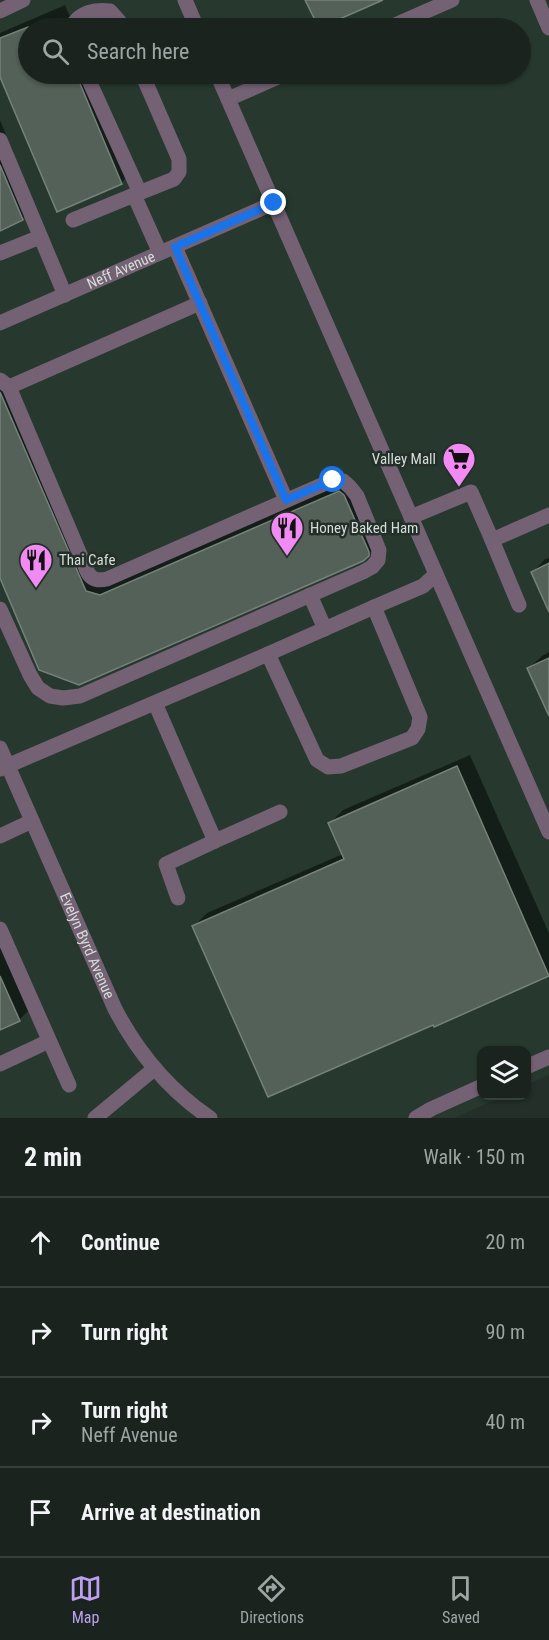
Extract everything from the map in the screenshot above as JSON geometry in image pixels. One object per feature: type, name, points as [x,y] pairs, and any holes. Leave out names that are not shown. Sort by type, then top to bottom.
[{"type":"street","points":[[0,11],[23,0]]},
{"type":"street","points":[[411,18],[452,0]]},
{"type":"street","points":[[537,0],[549,28]]},
{"type":"street","points":[[187,1],[193,18]]},
{"type":"street","points":[[77,18],[98,9],[110,11],[116,18]]},
{"type":"street","points":[[90,84],[160,253]]},
{"type":"street","points":[[73,220],[174,179],[179,172],[179,159],[146,84]]},
{"type":"street","points":[[221,84],[549,832]]},
{"type":"street","points":[[228,99],[262,84]]},
{"type":"street","points":[[0,140],[65,295]]},
{"type":"street","name":"Neff Avenue","points":[[0,323],[274,203]]},
{"type":"street","points":[[0,253],[40,237]]},
{"type":"street","points":[[175,247],[286,500]]},
{"type":"street","points":[[0,609],[38,688],[50,696],[63,698],[80,696],[372,567],[378,560],[379,549],[357,496],[343,481],[333,480],[107,579],[94,579],[90,576],[5,383],[200,303]]},
{"type":"street","points":[[411,517],[471,492],[519,605]]},
{"type":"street","points":[[492,540],[549,514]]},
{"type":"street","points":[[4,767],[423,586],[436,574]]},
{"type":"street","points":[[310,595],[325,629]]},
{"type":"street","points":[[268,654],[317,760],[328,767],[341,766],[412,738],[418,729],[420,717],[374,607]]},
{"type":"street","points":[[155,703],[215,841]]},
{"type":"street","name":"Evelyn Byrd Avenue","points":[[0,748],[4,767],[32,821],[115,1009],[134,1043],[154,1069],[184,1100],[210,1118]]},
{"type":"street","points":[[178,898],[166,864],[280,812]]},
{"type":"street","points":[[0,836],[32,821]]},
{"type":"street","points":[[0,929],[69,1085]]},
{"type":"street","points":[[0,1064],[49,1041]]},
{"type":"street","points":[[531,1065],[549,1057]]},
{"type":"street","points":[[95,1118],[154,1069]]},
{"type":"street","points":[[416,1118],[431,1108],[477,1088]]},
{"type":"shaded area","points":[[0,0],[549,0],[549,1075],[531,1083],[531,1046],[477,1046],[477,1100],[495,1100],[454,1118],[0,1118]]},
{"type":"building","points":[[305,0],[383,0],[342,18],[314,18]]},
{"type":"building","points":[[18,31],[18,84],[80,84],[122,184],[57,212],[0,77],[0,38]]},
{"type":"building","points":[[0,165],[23,220],[0,231]]},
{"type":"building","points":[[0,392],[86,591],[100,595],[339,491],[344,495],[369,556],[363,561],[79,685],[39,670],[0,578]]},
{"type":"building","points":[[549,563],[549,612],[531,572]]},
{"type":"building","points":[[549,658],[549,716],[527,668]]},
{"type":"building","points":[[457,766],[549,976],[268,1097],[192,926],[344,859],[328,823]]},
{"type":"building","points":[[0,976],[20,1021],[0,1030]]},
{"type":"place","name":"Valley Mall","points":[[459,488]]},
{"type":"place","name":"Honey Baked Ham","points":[[287,557]]},
{"type":"place","name":"Thai Cafe","points":[[36,589]]},
{"type":"route","points":[[274,203],[175,247],[286,500],[333,480]]}]
